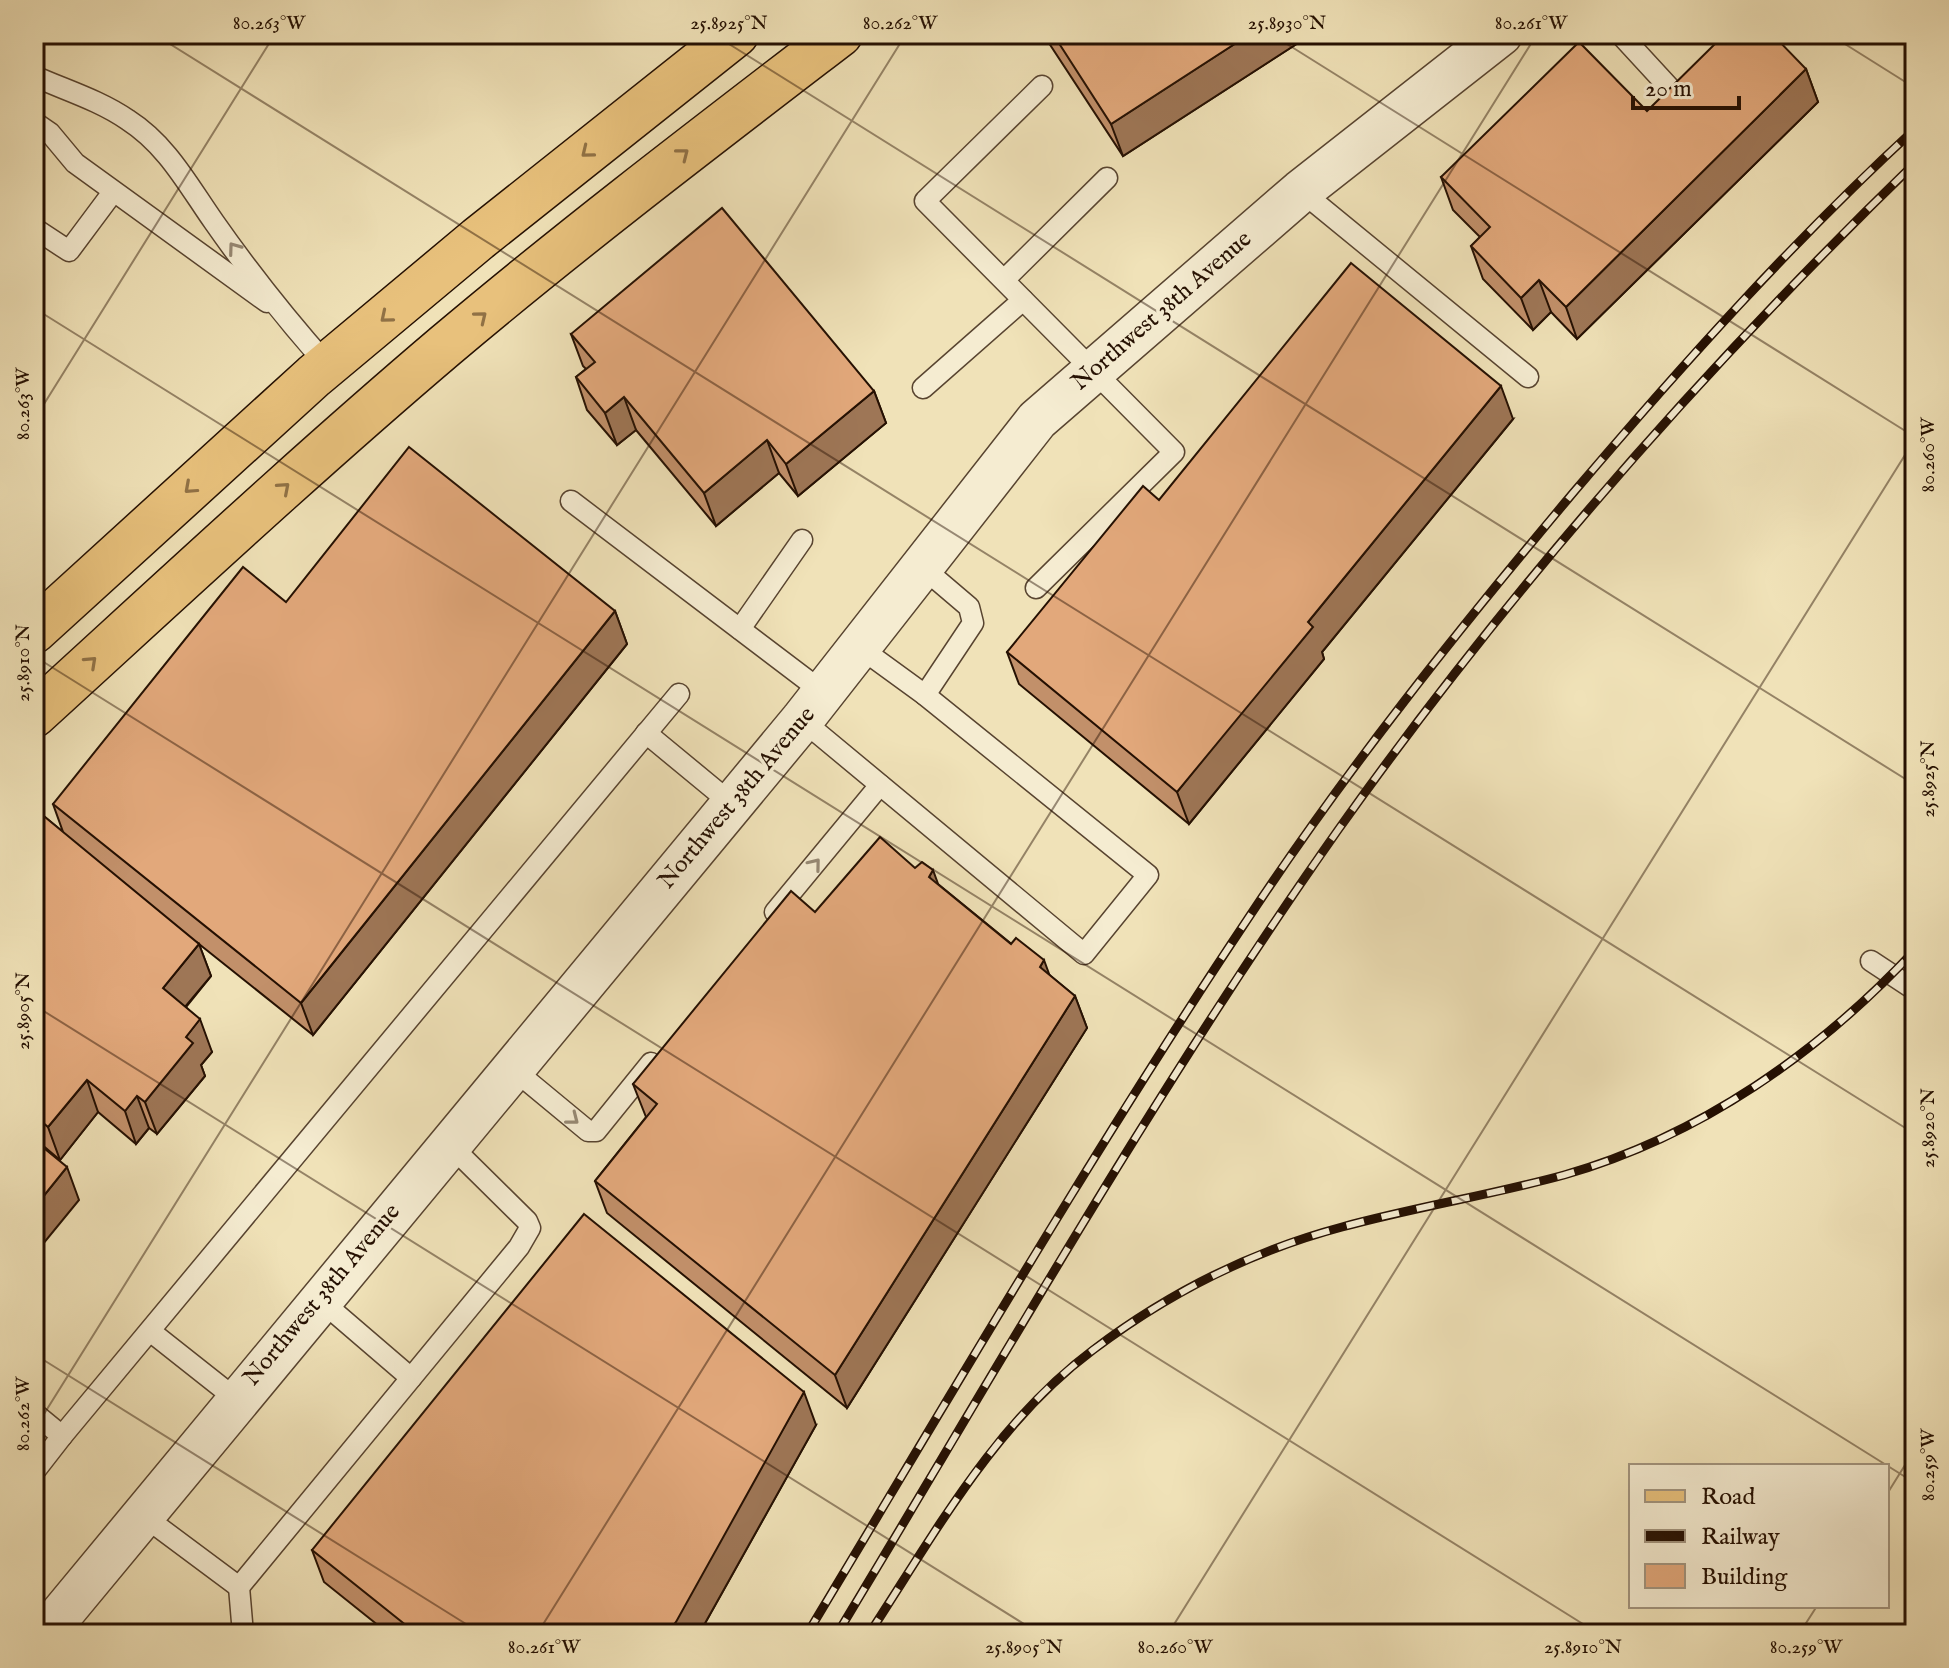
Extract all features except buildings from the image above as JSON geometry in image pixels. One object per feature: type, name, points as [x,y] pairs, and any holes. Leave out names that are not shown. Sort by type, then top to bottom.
[{"type":"main road","points":[[34,631],[328,366],[490,229],[736,34]]},
{"type":"main road","points":[[34,715],[229,536],[446,346],[676,160],[840,34]]},
{"type":"street","name":"Northwest 38th Avenue","points":[[45,1634],[145,1517],[236,1399],[813,706],[1037,420],[1301,191],[1501,34]]},
{"type":"lane","points":[[1620,34],[1678,97]]},
{"type":"lane","points":[[34,76],[97,102],[130,120],[161,148],[185,176],[280,311],[328,366]]},
{"type":"lane","points":[[1036,588],[1174,452],[925,201],[1042,86]]},
{"type":"lane","points":[[34,122],[50,133],[75,163],[280,311]]},
{"type":"lane","points":[[1004,280],[1107,178]]},
{"type":"lane","points":[[1301,191],[1528,377]]},
{"type":"lane","points":[[34,228],[69,251],[113,192]]},
{"type":"lane","points":[[923,388],[1023,300]]},
{"type":"lane","points":[[571,501],[740,629],[813,706],[880,785],[1084,954],[1148,875],[925,695],[859,647]]},
{"type":"lane","points":[[740,629],[802,540]]},
{"type":"lane","points":[[922,567],[969,607],[973,623],[925,695]]},
{"type":"lane","points":[[34,1472],[679,694]]},
{"type":"lane","points":[[646,733],[732,804]]},
{"type":"lane","points":[[758,933],[880,785]]},
{"type":"lane","points":[[1871,961],[1915,990]]},
{"type":"lane","points":[[513,1069],[580,1126],[596,1131],[667,1044]]},
{"type":"lane","points":[[243,1634],[239,1587],[519,1247],[530,1228],[517,1209],[449,1144]]},
{"type":"lane","points":[[319,1299],[411,1378]]},
{"type":"lane","points":[[150,1331],[236,1399]]},
{"type":"lane","points":[[34,1413],[62,1436]]},
{"type":"lane","points":[[145,1517],[239,1587]]},
{"type":"railway","points":[[807,1634],[1023,1274],[1189,1007],[1363,755],[1487,596],[1655,398],[1781,260],[1915,129]]},
{"type":"railway","points":[[837,1634],[1080,1228],[1206,1026],[1338,830],[1403,741],[1470,654],[1612,483],[1760,320],[1915,163]]},
{"type":"railway","points":[[869,1634],[943,1519],[996,1445],[1058,1379],[1093,1350],[1150,1311],[1212,1276],[1308,1237],[1564,1175],[1663,1138],[1710,1114],[1798,1056],[1878,988],[1915,950]]}]
